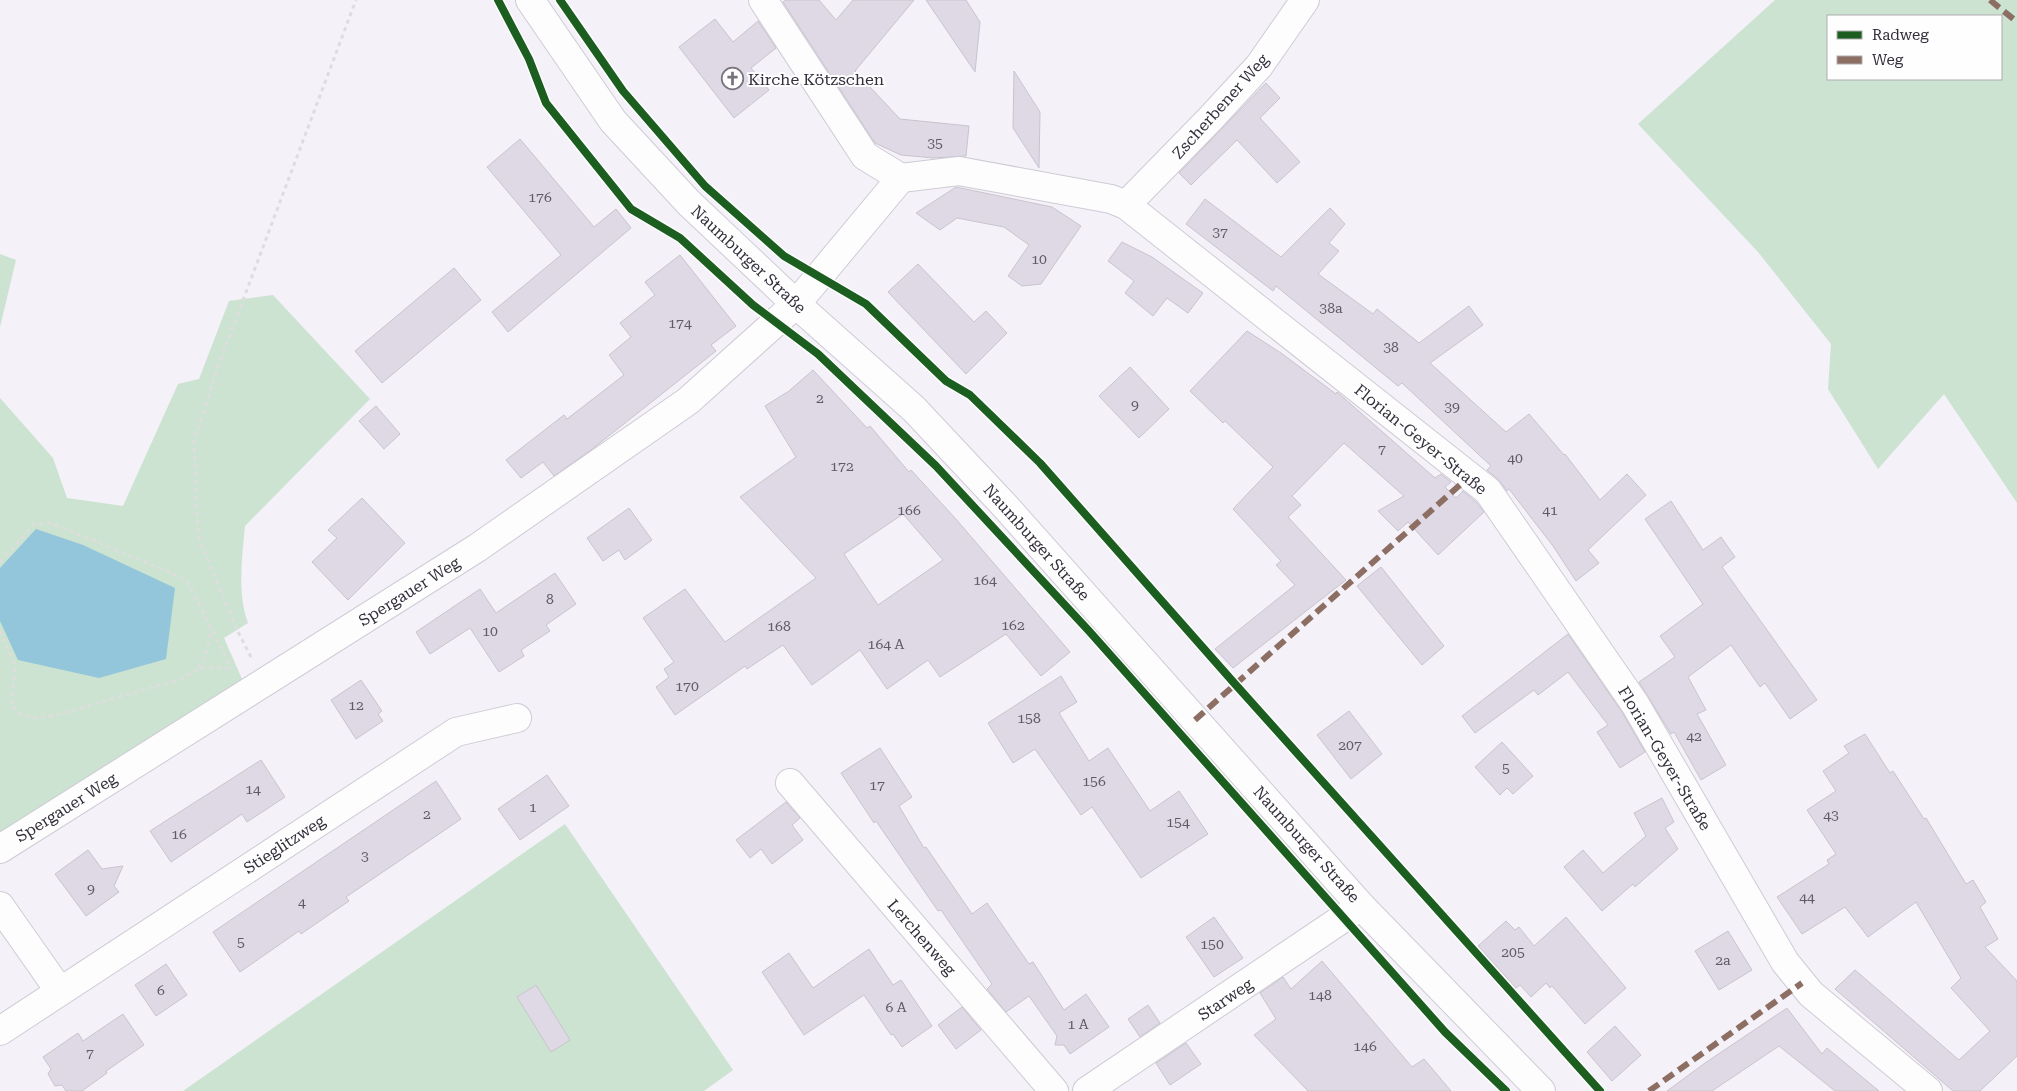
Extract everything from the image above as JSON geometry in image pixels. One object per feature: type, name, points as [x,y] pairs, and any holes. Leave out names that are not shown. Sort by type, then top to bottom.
[{"type":"street","name":"Naumburger Straße","points":[[530,0],[613,121],[689,203],[796,304],[914,408],[1005,506],[1361,906],[1541,1091]]},
{"type":"street","points":[[763,0],[865,156],[900,178]]},
{"type":"street","name":"Zscherbener Weg","points":[[1126,205],[1259,66],[1305,0]]},
{"type":"street","name":"Florian-Geyer-Straße","points":[[900,178],[959,171],[1111,199],[1126,205],[1488,491],[1635,704],[1785,962],[1811,994],[1928,1091]]},
{"type":"street","name":"Spergauer Weg","points":[[0,849],[477,548],[688,401],[796,304],[900,178]]},
{"type":"street","name":"Stieglitzweg","points":[[0,1031],[59,990],[456,732],[518,718]]},
{"type":"street","name":"Lerchenweg","points":[[790,783],[1054,1091]]},
{"type":"street","points":[[0,906],[59,990]]},
{"type":"street","name":"Starweg","points":[[1087,1091],[1361,906]]},
{"type":"path","points":[[264,682],[237,630],[198,536],[194,441],[219,364],[356,0]]},
{"type":"path","points":[[0,562],[34,524],[51,523],[174,574],[188,583],[233,670],[215,667],[199,668],[181,679],[53,716],[32,718],[18,715],[11,706],[15,665],[0,630]]},
{"type":"path","points":[[199,668],[207,651],[211,628]]},
{"type":"green space","points":[[1775,0],[2017,0],[2017,503],[1944,394],[1878,469],[1828,389],[1831,344],[1758,252],[1638,124]]},
{"type":"green space","points":[[0,254],[16,260],[0,327]]},
{"type":"green space","points":[[273,295],[370,399],[245,526],[241,588],[248,623],[224,638],[242,679],[52,806],[0,838],[0,398],[53,458],[67,498],[123,506],[178,384],[199,379],[229,301]]},
{"type":"green space","points":[[565,824],[733,1070],[704,1091],[183,1091]]},
{"type":"water","points":[[36,529],[83,545],[175,588],[166,659],[99,678],[18,660],[0,621],[0,568]]},
{"type":"building","points":[[786,0],[819,0],[836,20],[853,0],[914,0],[855,71],[900,119],[969,126],[966,156],[933,158],[901,155],[875,143],[783,2]]},
{"type":"building","points":[[926,0],[966,0],[980,22],[975,72]]},
{"type":"building","name":"Kirche Kötzschen","points":[[715,19],[733,42],[758,21],[776,48],[751,68],[769,90],[734,118],[679,47]]},
{"type":"building","points":[[1014,71],[1040,112],[1039,168],[1013,128]]},
{"type":"building","points":[[1266,83],[1280,98],[1260,118],[1300,162],[1277,183],[1237,140],[1191,185],[1179,173]]},
{"type":"building","points":[[520,139],[594,227],[616,209],[631,228],[508,332],[492,312],[561,255],[487,167]]},
{"type":"building","points":[[956,187],[1052,207],[1081,226],[1041,284],[1022,286],[1008,276],[1029,245],[1004,227],[957,218],[940,230],[916,213]]},
{"type":"building","points":[[1205,199],[1281,257],[1330,208],[1345,224],[1329,243],[1339,251],[1318,274],[1373,314],[1377,309],[1419,343],[1469,306],[1483,325],[1430,363],[1506,432],[1529,414],[1565,454],[1600,500],[1627,474],[1646,495],[1588,550],[1599,563],[1576,581],[1553,546],[1509,489],[1507,491],[1498,479],[1487,470],[1491,466],[1402,383],[1398,386],[1276,286],[1273,291],[1186,224]]},
{"type":"building","points":[[1122,242],[1152,257],[1203,293],[1188,313],[1167,298],[1153,316],[1125,293],[1134,281],[1108,261]]},
{"type":"building","points":[[680,255],[736,326],[711,345],[716,351],[591,450],[554,476],[543,462],[521,478],[506,460],[564,415],[567,419],[624,375],[609,355],[631,337],[620,323],[655,295],[645,282]]},
{"type":"building","points":[[918,264],[974,322],[986,311],[1007,333],[966,374],[888,292]]},
{"type":"building","points":[[454,268],[481,300],[382,383],[355,351]]},
{"type":"building","points":[[1247,331],[1281,353],[1336,394],[1337,392],[1435,478],[1441,474],[1451,482],[1445,487],[1456,498],[1463,491],[1484,512],[1438,555],[1408,522],[1398,531],[1378,511],[1404,496],[1344,443],[1292,496],[1301,505],[1288,517],[1346,580],[1233,668],[1215,649],[1295,585],[1276,565],[1281,561],[1233,509],[1273,467],[1225,421],[1223,423],[1190,391]]},
{"type":"building","points":[[1130,367],[1169,409],[1139,438],[1099,396]]},
{"type":"building","points":[[813,370],[867,428],[870,426],[909,472],[911,470],[955,518],[1070,652],[1041,676],[1006,634],[940,677],[928,660],[887,689],[860,650],[812,685],[783,645],[747,669],[745,666],[675,715],[656,687],[669,677],[664,669],[674,662],[643,618],[685,589],[725,642],[816,578],[740,497],[796,457],[765,406],[789,391]],"holes":[[[903,514],[943,560],[878,605],[844,554]]]},
{"type":"building","points":[[376,406],[400,434],[384,449],[359,421]]},
{"type":"building","points":[[362,498],[405,543],[348,600],[312,562],[337,538],[328,530]]},
{"type":"building","points":[[1671,501],[1703,550],[1721,537],[1735,557],[1722,567],[1817,700],[1790,719],[1765,683],[1760,687],[1731,645],[1688,677],[1706,710],[1697,714],[1726,765],[1701,780],[1674,732],[1671,734],[1639,682],[1675,657],[1660,636],[1703,604],[1645,519]]},
{"type":"building","points":[[629,508],[652,540],[625,560],[619,550],[603,561],[587,538]]},
{"type":"building","points":[[1381,567],[1444,646],[1422,665],[1357,586]]},
{"type":"building","points":[[555,573],[576,604],[546,625],[550,631],[521,650],[524,656],[499,672],[470,628],[430,654],[416,632],[480,589],[496,613]]},
{"type":"building","points":[[1568,634],[1622,712],[1645,752],[1620,768],[1597,732],[1608,725],[1568,672],[1538,695],[1534,690],[1475,733],[1462,716]]},
{"type":"building","points":[[1061,676],[1077,702],[1059,713],[1089,761],[1108,748],[1150,811],[1179,791],[1208,834],[1141,878],[1092,807],[1081,815],[1035,749],[1013,763],[988,723]]},
{"type":"building","points":[[361,680],[382,711],[378,714],[383,721],[356,739],[331,700]]},
{"type":"building","points":[[1349,711],[1382,754],[1351,779],[1317,735]]},
{"type":"building","points":[[1865,734],[1890,773],[1893,771],[1924,819],[1926,818],[1966,884],[1973,880],[1986,902],[1980,907],[1998,939],[1985,947],[2017,981],[2017,1056],[1980,1091],[1953,1091],[1835,989],[1855,970],[1959,1060],[1990,1031],[1951,988],[1961,978],[1916,902],[1868,937],[1845,907],[1802,934],[1777,897],[1829,864],[1827,860],[1836,854],[1807,810],[1836,791],[1823,771],[1849,753],[1844,746]]},
{"type":"building","points":[[1502,742],[1533,776],[1513,794],[1507,788],[1500,795],[1475,767]]},
{"type":"building","points":[[880,748],[912,797],[899,806],[924,848],[926,847],[972,914],[987,903],[1029,964],[1033,962],[1064,1010],[1086,994],[1109,1027],[1070,1054],[1064,1045],[1055,1045],[1057,1036],[1029,996],[1006,1012],[987,989],[992,984],[941,910],[938,911],[876,821],[874,823],[841,773]]},
{"type":"building","points":[[261,760],[285,797],[247,822],[242,814],[171,862],[150,831]]},
{"type":"building","points":[[547,775],[569,806],[520,840],[498,809]]},
{"type":"building","points":[[436,781],[461,819],[346,897],[349,901],[301,934],[299,931],[240,972],[213,932]]},
{"type":"building","points":[[1662,798],[1674,822],[1665,828],[1678,849],[1635,887],[1633,884],[1602,911],[1564,867],[1583,850],[1603,873],[1646,836],[1634,813]]},
{"type":"building","points":[[786,802],[800,818],[792,825],[803,840],[772,864],[761,849],[750,858],[736,840]]},
{"type":"building","points":[[88,850],[102,869],[123,866],[114,886],[119,892],[86,916],[55,874]]},
{"type":"building","points":[[1214,917],[1243,958],[1214,977],[1186,937]]},
{"type":"building","points":[[1566,917],[1626,988],[1585,1024],[1552,986],[1550,988],[1546,983],[1531,997],[1520,985],[1516,988],[1478,946],[1506,921],[1515,930],[1519,927],[1534,946]]},
{"type":"building","points":[[1728,931],[1752,970],[1719,990],[1695,951]]},
{"type":"building","points":[[869,949],[893,985],[901,980],[932,1026],[902,1047],[893,1034],[891,1035],[864,995],[804,1035],[762,972],[789,953],[813,988]]},
{"type":"building","points":[[1322,961],[1412,1067],[1424,1059],[1451,1091],[1308,1091],[1254,1035],[1276,1019],[1260,993],[1283,977],[1291,989]]},
{"type":"building","points":[[166,964],[187,995],[156,1016],[135,985]]},
{"type":"building","points":[[536,985],[570,1040],[551,1052],[517,997]]},
{"type":"building","points":[[1148,1005],[1160,1023],[1140,1037],[1128,1019]]},
{"type":"building","points":[[962,1007],[981,1030],[956,1049],[938,1025]]},
{"type":"building","points":[[1787,1008],[1822,1054],[1827,1048],[1879,1091],[1835,1091],[1779,1046],[1712,1091],[1667,1091],[1705,1063]]},
{"type":"building","points":[[123,1014],[144,1045],[106,1071],[107,1073],[82,1091],[66,1091],[62,1085],[55,1086],[48,1074],[51,1069],[43,1057],[78,1033],[83,1041]]},
{"type":"building","points":[[1615,1026],[1641,1055],[1612,1081],[1587,1052]]},
{"type":"building","points":[[1186,1043],[1201,1064],[1170,1085],[1156,1063]]},
{"type":"marked path","points":[[1990,0],[2017,22]]},
{"type":"marked path","points":[[1195,720],[1469,477]]},
{"type":"marked path","points":[[1649,1091],[1802,983]]},
{"type":"cycle path","points":[[498,0],[529,59],[546,103],[631,209],[680,238],[753,305],[818,354],[936,466],[1089,631],[1445,1032],[1506,1091]]},
{"type":"cycle path","points":[[560,0],[623,91],[705,186],[784,256],[866,304],[946,381],[970,395],[1040,463],[1235,684],[1600,1091]]},
{"type":"place","name":"Kirche Kötzschen","points":[[732,79]]}]
